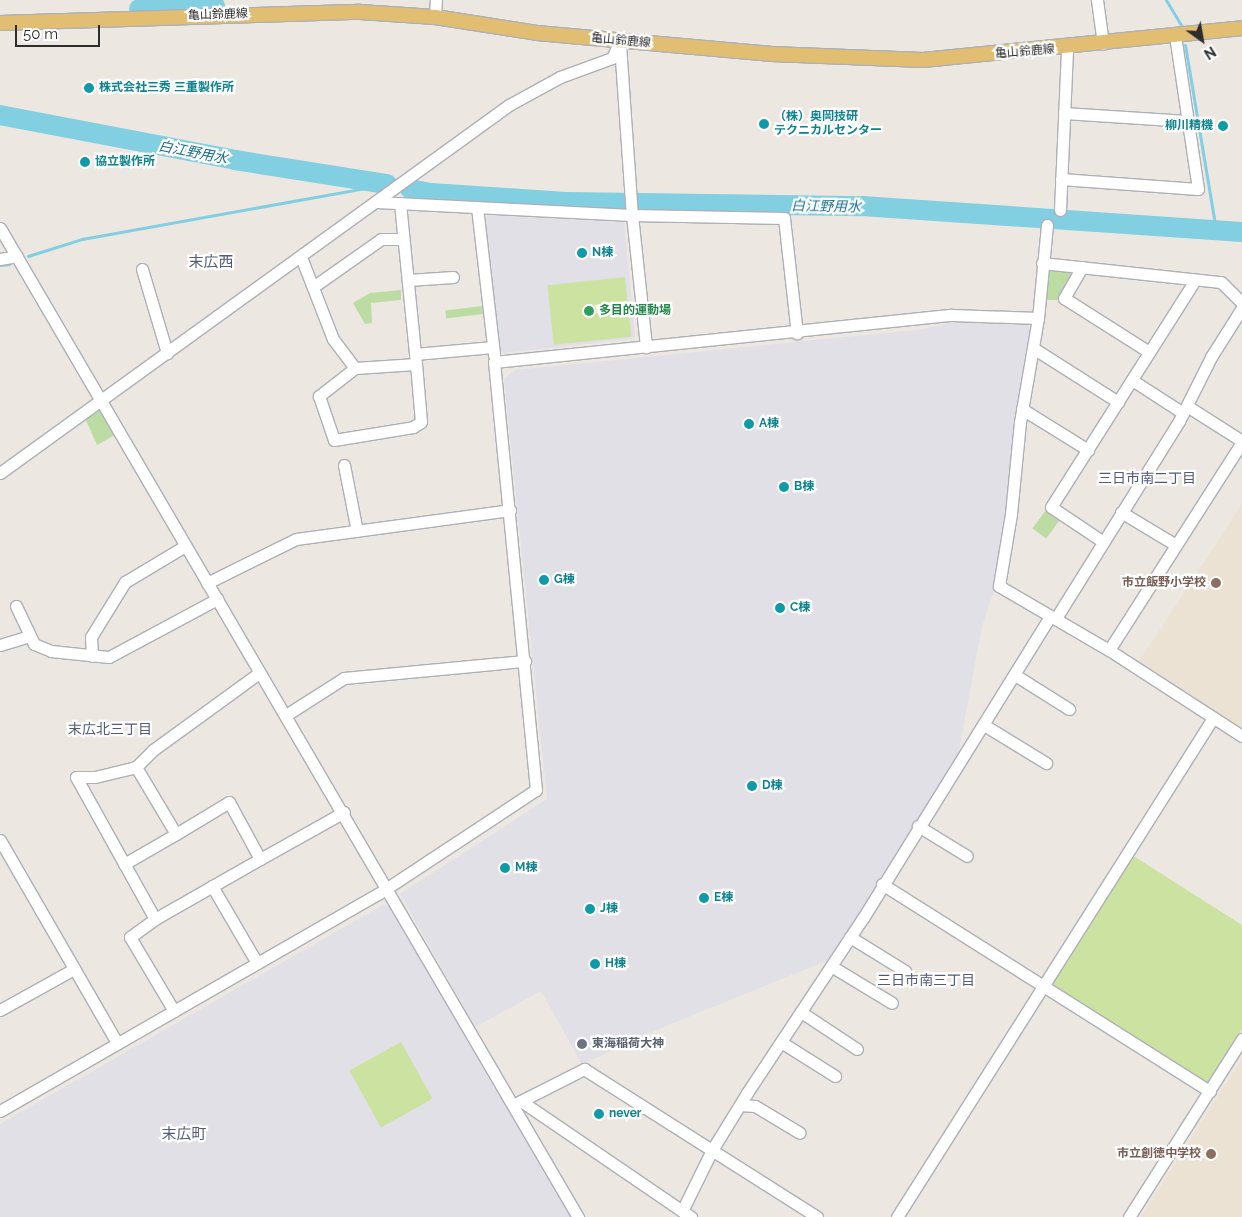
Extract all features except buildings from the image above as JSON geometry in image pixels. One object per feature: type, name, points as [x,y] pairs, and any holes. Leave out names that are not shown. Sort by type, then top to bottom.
[{"type":"main road","name":"亀山鈴鹿線","points":[[0,23],[320,12],[435,17],[537,33],[772,54],[924,60],[1067,48],[1242,28]]},
{"type":"street","points":[[435,17],[436,0]]},
{"type":"street","points":[[1097,0],[1103,44]]},
{"type":"street","points":[[1061,179],[1198,189],[1176,36]]},
{"type":"street","points":[[620,41],[632,212],[646,347]]},
{"type":"street","points":[[0,473],[540,86],[612,58],[620,41]]},
{"type":"street","points":[[1060,210],[1067,48]]},
{"type":"street","points":[[1064,113],[1187,121]]},
{"type":"street","points":[[377,202],[784,218],[797,333]]},
{"type":"street","points":[[400,203],[416,359],[421,422],[413,427],[334,440],[318,396],[355,368],[416,359],[493,347]]},
{"type":"street","points":[[0,1111],[388,887],[536,790],[510,510],[477,207]]},
{"type":"street","points":[[1047,225],[1038,318],[1022,409],[1011,514],[999,586],[1109,650],[1242,736]]},
{"type":"street","points":[[0,228],[259,673],[286,715],[517,1103],[578,1217]]},
{"type":"street","points":[[313,287],[381,239],[404,239]]},
{"type":"street","points":[[0,258],[17,256]]},
{"type":"street","points":[[301,257],[333,339],[355,368]]},
{"type":"street","points":[[1042,263],[1221,282],[1242,303]]},
{"type":"street","points":[[1082,267],[1064,298],[1149,352]]},
{"type":"street","points":[[142,269],[167,353]]},
{"type":"street","points":[[408,280],[454,277]]},
{"type":"street","points":[[1102,541],[1051,507],[1195,280]]},
{"type":"street","points":[[517,1103],[687,1214],[712,1150],[850,937],[1014,675],[1121,512],[1185,410],[1211,357],[1242,308]]},
{"type":"street","points":[[494,362],[797,333],[952,315],[1038,318]]},
{"type":"street","points":[[1033,348],[1118,402]]},
{"type":"street","points":[[1109,650],[1242,441],[1132,380]]},
{"type":"street","points":[[1022,409],[1088,450]]},
{"type":"street","points":[[344,465],[357,531]]},
{"type":"street","points":[[207,584],[296,539],[510,510]]},
{"type":"street","points":[[1121,512],[1176,545]]},
{"type":"street","points":[[92,656],[91,636],[125,582],[185,546]]},
{"type":"street","points":[[16,606],[28,636],[34,644],[51,651],[109,657],[216,599]]},
{"type":"street","points":[[0,645],[28,636]]},
{"type":"street","points":[[286,715],[344,678],[525,661]]},
{"type":"street","points":[[155,919],[76,777],[95,778],[136,766],[154,750],[259,673]]},
{"type":"street","points":[[1014,675],[1069,709]]},
{"type":"street","points":[[897,1217],[1044,988],[1213,718]]},
{"type":"street","points":[[984,725],[1046,763]]},
{"type":"street","points":[[136,766],[176,834]]},
{"type":"street","points":[[124,864],[229,802],[260,859]]},
{"type":"street","points":[[174,1011],[130,937],[155,919],[344,812]]},
{"type":"street","points":[[918,826],[967,856]]},
{"type":"street","points":[[0,840],[118,1043]]},
{"type":"street","points":[[882,884],[1210,1091]]},
{"type":"street","points":[[212,886],[257,963]]},
{"type":"street","points":[[850,937],[905,971]]},
{"type":"street","points":[[831,966],[892,1003]]},
{"type":"street","points":[[0,1010],[74,969]]},
{"type":"street","points":[[800,1012],[857,1050]]},
{"type":"street","points":[[1128,1217],[1242,1038]]},
{"type":"street","points":[[781,1042],[835,1076]]},
{"type":"street","points":[[517,1103],[584,1069],[817,1217]]},
{"type":"street","points":[[740,1105],[755,1106],[800,1133]]},
{"type":"shaded area","points":[[490,213],[624,222],[635,336],[632,339],[504,353],[499,350],[485,219]]},
{"type":"shaded area","points":[[949,321],[1028,325],[1031,330],[994,591],[982,626],[958,756],[831,959],[666,1026],[582,1064],[541,991],[475,1027],[400,894],[547,799],[504,379],[515,370],[916,330],[944,325]]},
{"type":"shaded area","name":"市立飯野小学校","points":[[1242,504],[1242,729],[1138,663]]},
{"type":"shaded area","points":[[383,905],[391,906],[573,1217],[0,1217],[0,1124]]},
{"type":"shaded area","name":"市立創徳中学校","points":[[1242,1059],[1242,1217],[1141,1217],[1221,1091]]},
{"type":"green space","points":[[1052,270],[1069,271],[1073,278],[1059,300],[1043,300],[1044,276]]},
{"type":"green space","name":"多目的運動場","points":[[625,277],[631,337],[554,345],[547,285]]},
{"type":"green space","points":[[401,290],[401,300],[371,303],[372,323],[365,324],[353,303],[370,293]]},
{"type":"green space","points":[[482,306],[483,314],[446,318],[445,311]]},
{"type":"green space","points":[[96,411],[101,412],[115,435],[97,445],[85,418]]},
{"type":"green space","points":[[1046,510],[1060,520],[1046,539],[1032,529]]},
{"type":"green space","points":[[1132,855],[1242,925],[1242,1029],[1207,1085],[1048,985]]},
{"type":"green space","points":[[401,1042],[433,1099],[381,1127],[349,1071]]},
{"type":"waterway","points":[[1166,0],[1182,27]]},
{"type":"waterway","name":"白江野用水","points":[[139,9],[215,6]]},
{"type":"waterway","points":[[1185,45],[1216,231]]},
{"type":"waterway","name":"白江野用水","points":[[0,115],[235,160],[387,184]]},
{"type":"waterway","points":[[28,256],[82,239],[387,184]]},
{"type":"waterway","name":"白江野用水","points":[[410,189],[431,193],[566,202],[862,206],[1242,232]]},
{"type":"waterway","points":[[0,265],[9,264]]},
{"type":"place","name":"株式会社三秀 三重製作所","points":[[89,88]]},
{"type":"place","name":"（株）奥岡技研 テクニカルセンター","points":[[764,124]]},
{"type":"place","name":"柳川精機","points":[[1223,126]]},
{"type":"place","name":"協立製作所","points":[[85,162]]},
{"type":"place","name":"N棟","points":[[582,253]]},
{"type":"place","name":"多目的運動場","points":[[589,311]]},
{"type":"place","name":"A棟","points":[[749,424]]},
{"type":"place","name":"B棟","points":[[784,487]]},
{"type":"place","name":"G棟","points":[[544,580]]},
{"type":"place","name":"市立飯野小学校","points":[[1216,583]]},
{"type":"place","name":"C棟","points":[[780,608]]},
{"type":"place","name":"D棟","points":[[752,786]]},
{"type":"place","name":"M棟","points":[[505,868]]},
{"type":"place","name":"E棟","points":[[704,898]]},
{"type":"place","name":"J棟","points":[[590,909]]},
{"type":"place","name":"H棟","points":[[595,964]]},
{"type":"place","name":"東海稲荷大神","points":[[582,1044]]},
{"type":"place","name":"never","points":[[599,1114]]},
{"type":"place","name":"市立創徳中学校","points":[[1211,1154]]},
{"type":"district","name":"末広西","points":[[211,263]]},
{"type":"district","name":"三日市南二丁目","points":[[1147,478]]},
{"type":"district","name":"末広北三丁目","points":[[110,729]]},
{"type":"district","name":"三日市南三丁目","points":[[926,980]]},
{"type":"district","name":"末広町","points":[[184,1135]]}]
